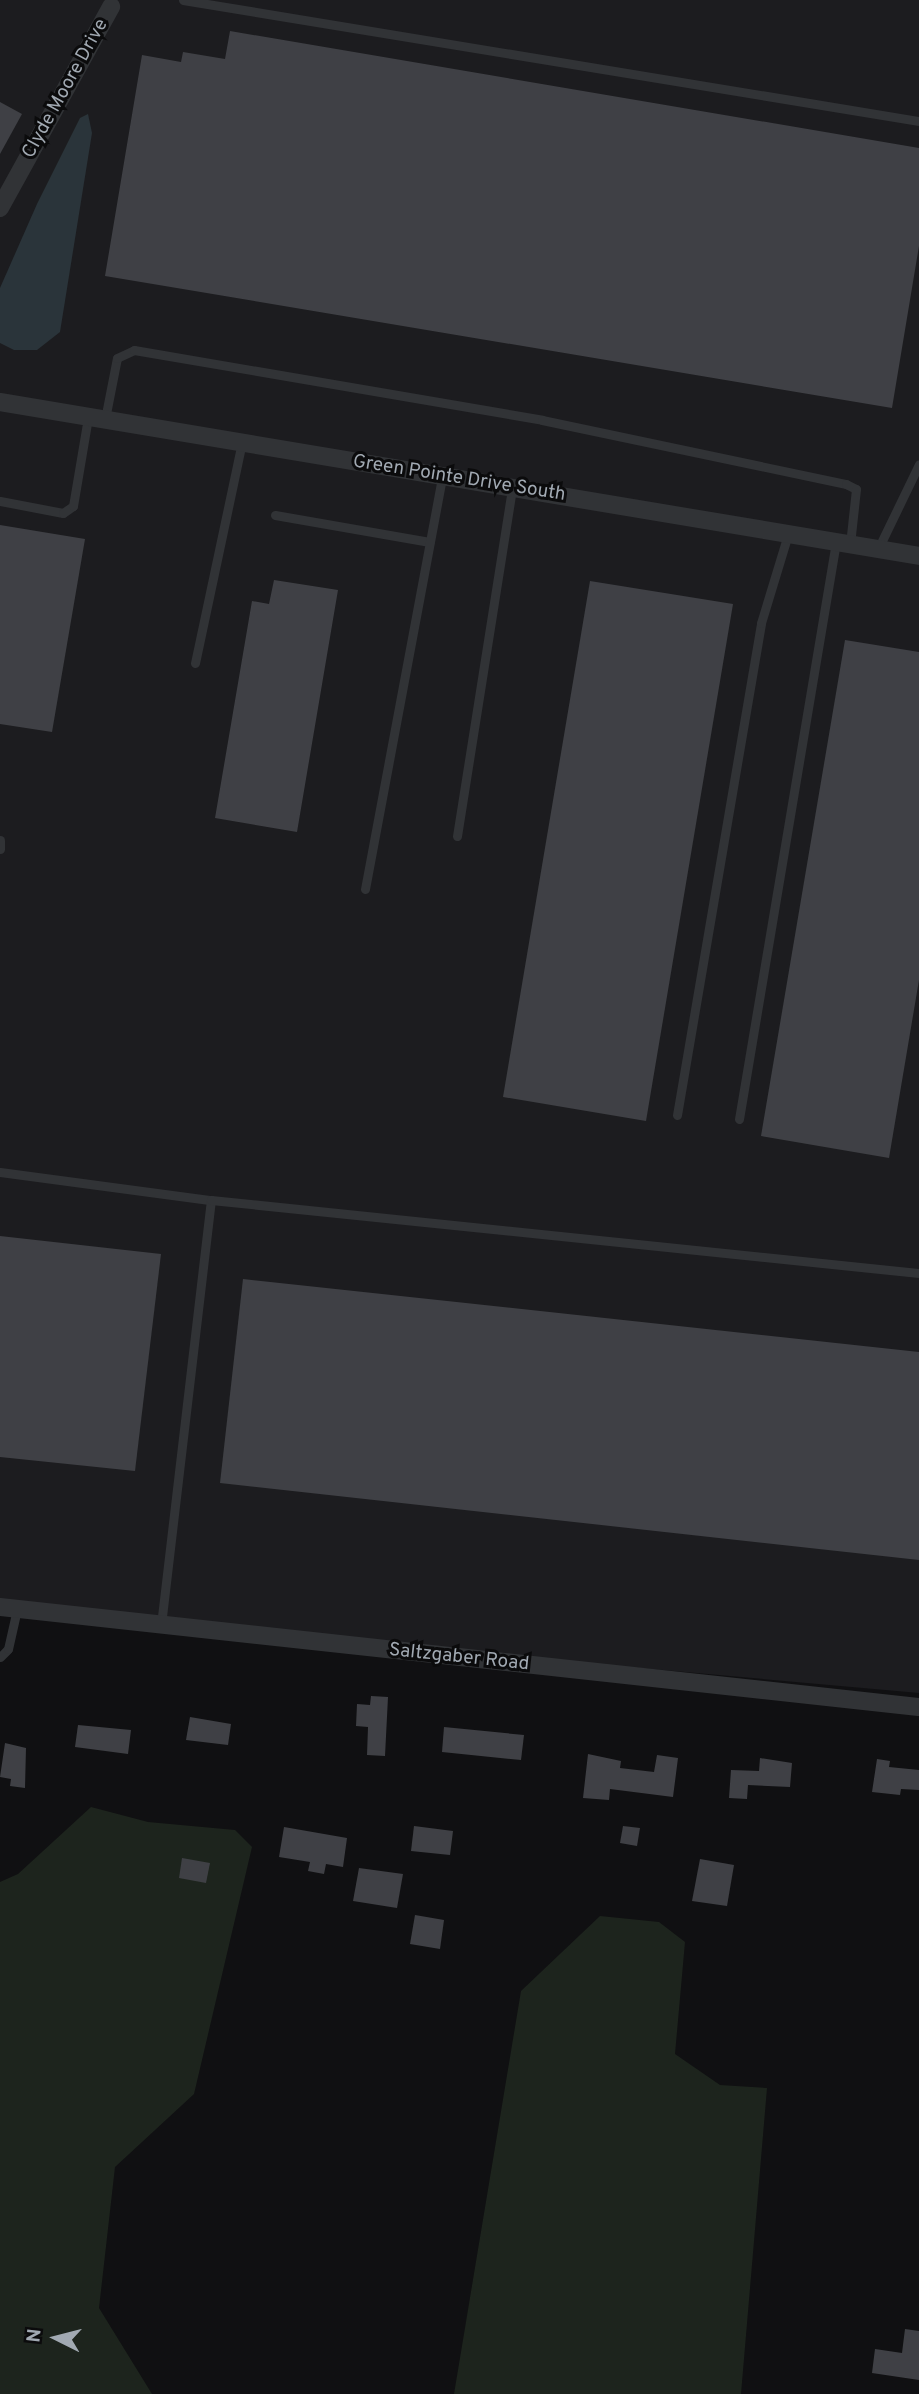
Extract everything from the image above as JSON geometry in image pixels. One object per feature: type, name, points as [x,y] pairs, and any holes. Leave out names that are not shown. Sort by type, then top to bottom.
[{"type":"street","name":"Clyde Moore Drive","points":[[0,208],[114,3]]},
{"type":"street","name":"Green Pointe Drive South","points":[[0,402],[919,556]]},
{"type":"street","name":"Saltzgaber Road","points":[[8,1608],[919,1707]]},
{"type":"lane","points":[[183,0],[919,121]]},
{"type":"lane","points":[[0,501],[63,513],[73,506],[117,358],[134,350],[542,420],[846,484],[856,489],[843,543],[738,1119]]},
{"type":"lane","points":[[195,663],[242,442]]},
{"type":"lane","points":[[878,549],[919,464]]},
{"type":"lane","points":[[365,890],[442,476]]},
{"type":"lane","points":[[457,836],[512,488]]},
{"type":"lane","points":[[275,515],[430,542]]},
{"type":"lane","points":[[677,1115],[761,623],[788,534]]},
{"type":"lane","points":[[0,840],[0,849]]},
{"type":"lane","points":[[0,1172],[211,1200],[919,1273]]},
{"type":"lane","points":[[161,1625],[211,1200]]},
{"type":"lane","points":[[0,1657],[8,1649],[8,1608]]},
{"type":"shaded area","points":[[0,0],[919,0],[919,1693],[161,1625],[0,1606]]},
{"type":"shaded area","points":[[88,114],[92,133],[60,332],[37,350],[14,350],[0,343],[0,288],[37,204],[80,118]]},
{"type":"shaded area","points":[[91,1807],[148,1822],[235,1830],[252,1847],[194,2094],[115,2167],[99,2308],[152,2394],[0,2394],[0,1882],[18,1874]]},
{"type":"shaded area","points":[[600,1916],[659,1922],[685,1942],[675,2054],[720,2085],[767,2088],[741,2394],[454,2394],[521,1991]]},
{"type":"building","points":[[230,31],[919,148],[919,246],[892,408],[105,276],[142,55],[181,62],[183,52],[225,59]]},
{"type":"building","points":[[0,102],[22,114],[0,154]]},
{"type":"building","points":[[0,525],[85,539],[52,732],[0,724]]},
{"type":"building","points":[[274,580],[338,590],[297,832],[215,818],[252,601],[269,604]]},
{"type":"building","points":[[590,581],[733,604],[646,1121],[503,1097]]},
{"type":"building","points":[[845,640],[919,652],[919,980],[889,1158],[761,1136]]},
{"type":"building","points":[[0,1236],[161,1254],[135,1471],[0,1457]]},
{"type":"building","points":[[243,1279],[919,1352],[919,1560],[220,1483]]},
{"type":"building","points":[[371,1696],[388,1697],[385,1756],[367,1755],[368,1727],[356,1726],[357,1704],[370,1705]]},
{"type":"building","points":[[190,1717],[231,1724],[228,1745],[186,1740]]},
{"type":"building","points":[[78,1725],[131,1730],[128,1754],[75,1747]]},
{"type":"building","points":[[444,1727],[524,1735],[521,1760],[442,1752]]},
{"type":"building","points":[[5,1743],[26,1748],[25,1788],[10,1786],[11,1779],[0,1777]]},
{"type":"building","points":[[588,1754],[621,1761],[620,1768],[654,1772],[657,1755],[678,1758],[673,1797],[610,1789],[609,1800],[583,1798]]},
{"type":"building","points":[[760,1758],[792,1763],[790,1787],[748,1785],[747,1799],[729,1798],[731,1770],[759,1771]]},
{"type":"building","points":[[877,1759],[890,1761],[889,1767],[919,1770],[919,1790],[901,1789],[900,1795],[872,1792]]},
{"type":"building","points":[[414,1826],[453,1831],[450,1855],[411,1851]]},
{"type":"building","points":[[623,1826],[640,1828],[637,1846],[620,1843]]},
{"type":"building","points":[[284,1827],[347,1838],[343,1867],[326,1864],[324,1874],[308,1871],[310,1862],[279,1857]]},
{"type":"building","points":[[182,1858],[210,1863],[206,1883],[179,1878]]},
{"type":"building","points":[[700,1859],[734,1865],[727,1906],[692,1901]]},
{"type":"building","points":[[359,1868],[403,1874],[397,1908],[353,1901]]},
{"type":"building","points":[[415,1915],[444,1920],[440,1949],[410,1944]]},
{"type":"building","points":[[905,2329],[919,2331],[919,2380],[872,2373],[875,2349],[902,2353]]}]
